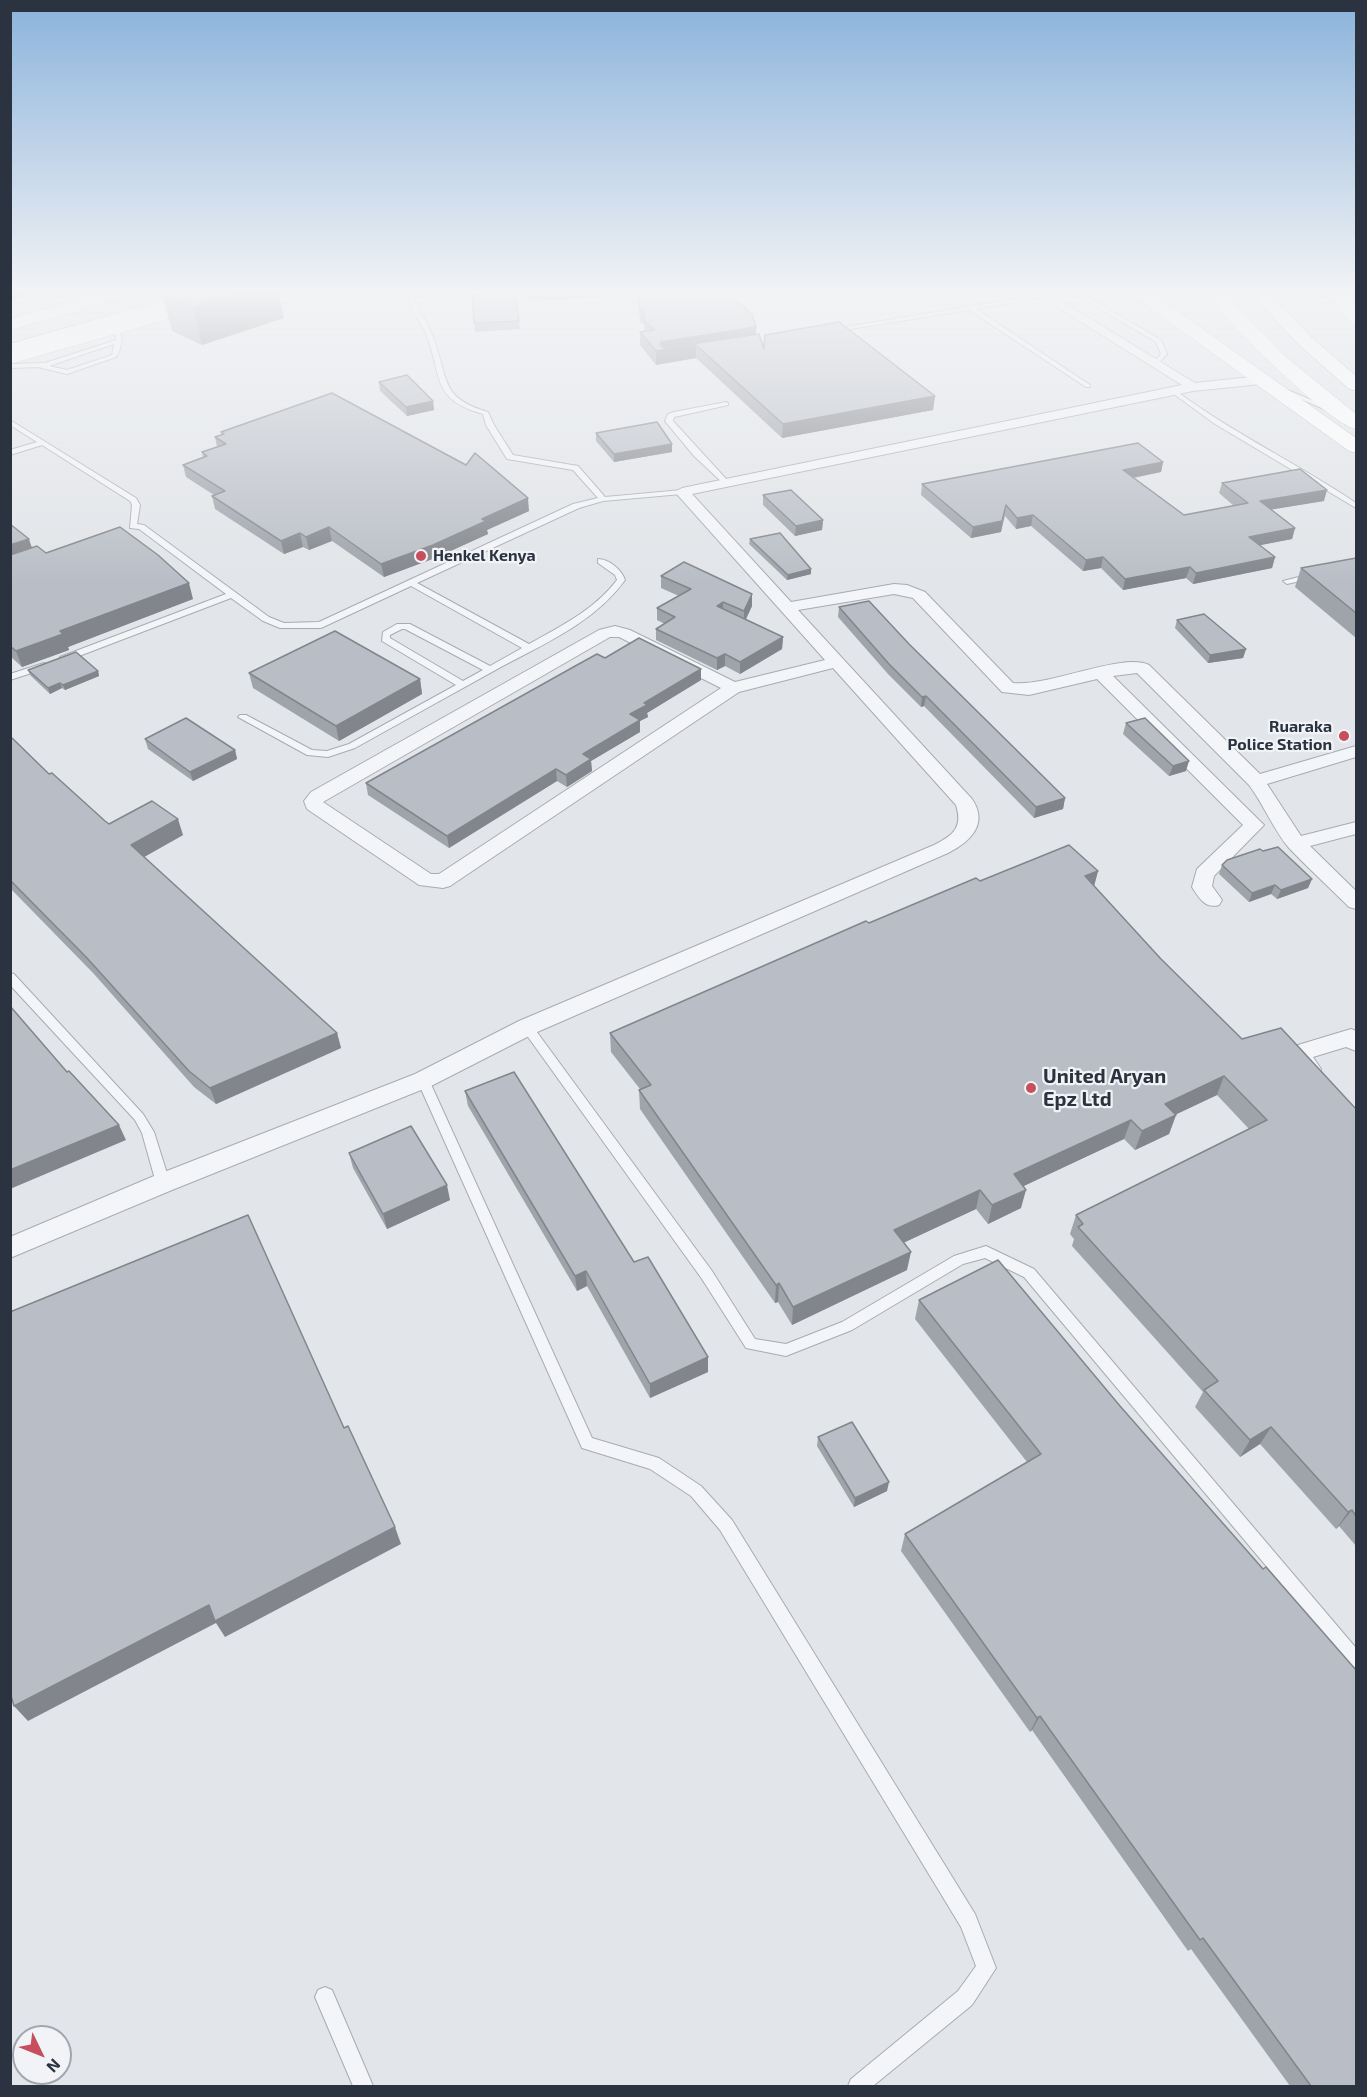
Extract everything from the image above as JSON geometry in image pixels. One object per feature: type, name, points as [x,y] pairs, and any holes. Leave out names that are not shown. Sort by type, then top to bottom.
[{"type":"main road","points":[[1270,387],[1356,447]]},
{"type":"main road","points":[[1309,387],[1355,422]]},
{"type":"street","points":[[682,492],[1193,387]]},
{"type":"street","points":[[10,1248],[163,1183],[423,1080],[527,1027],[958,841],[968,829],[970,818],[965,803],[682,492]]},
{"type":"street","points":[[787,607],[894,589],[907,590],[919,595],[1008,688],[1029,690],[1137,666],[1143,669],[1256,781],[1272,802],[1280,822],[1296,843],[1356,902]]},
{"type":"street","points":[[733,688],[624,633],[615,631],[605,633],[318,796],[313,801],[314,806],[426,880],[443,881],[733,688],[837,662]]},
{"type":"street","points":[[1101,673],[1254,825]]},
{"type":"street","points":[[1256,781],[1356,751]]},
{"type":"street","points":[[1212,900],[1202,887],[1204,874],[1254,825],[1280,822]]},
{"type":"street","points":[[1296,843],[1356,828]]},
{"type":"street","points":[[1326,1086],[1296,1054],[1351,1037],[1356,1042]]},
{"type":"lane","points":[[443,387],[466,409],[486,413],[490,425],[510,457],[575,468],[603,499]]},
{"type":"lane","points":[[1275,387],[1355,422]]},
{"type":"lane","points":[[1173,391],[1212,421],[1283,459],[1356,506]]},
{"type":"lane","points":[[725,483],[669,421],[671,416],[677,414],[726,404]]},
{"type":"lane","points":[[10,422],[133,500],[136,505],[133,526]]},
{"type":"lane","points":[[10,453],[41,443]]},
{"type":"lane","points":[[123,528],[141,527],[266,619],[283,626],[295,627],[321,625],[556,514],[603,499],[682,492]]},
{"type":"lane","points":[[243,717],[310,753],[328,754],[352,746],[583,617],[613,593],[621,580],[619,574],[601,561]]},
{"type":"lane","points":[[1287,581],[1322,573]]},
{"type":"lane","points":[[411,583],[529,648]]},
{"type":"lane","points":[[10,677],[233,594]]},
{"type":"lane","points":[[461,684],[390,643],[385,639],[386,634],[400,626],[407,626],[488,669]]},
{"type":"lane","points":[[10,977],[139,1117],[148,1132],[163,1183]]},
{"type":"lane","points":[[527,1027],[707,1275],[751,1344],[786,1350],[847,1326],[958,1260],[986,1252],[1029,1273],[1356,1660]]},
{"type":"lane","points":[[423,1080],[587,1443],[654,1462],[696,1491],[726,1525],[968,1921],[986,1968],[965,1998],[858,2086]]},
{"type":"lane","points":[[325,1996],[363,2086]]},
{"type":"building","points":[[384,387],[419,387],[433,401],[406,407]]},
{"type":"building","points":[[742,387],[923,387],[935,396],[783,424]]},
{"type":"building","points":[[332,393],[466,465],[475,453],[528,498],[482,519],[486,521],[433,545],[381,564],[329,527],[306,537],[300,533],[281,541],[212,496],[225,491],[183,465],[207,456],[202,452],[226,444],[215,437],[224,434],[221,432]]},
{"type":"building","points":[[657,422],[672,444],[614,454],[596,433]]},
{"type":"building","points":[[1138,443],[1163,462],[1123,470],[1184,515],[1248,503],[1222,483],[1300,469],[1327,490],[1260,501],[1295,528],[1249,537],[1275,557],[1196,573],[1190,567],[1125,579],[1103,557],[1086,560],[1033,515],[1017,518],[1006,505],[1002,521],[973,527],[922,484]]},
{"type":"building","points":[[791,490],[823,520],[796,526],[763,495]]},
{"type":"building","points":[[10,524],[29,539],[10,545]]},
{"type":"building","points":[[120,527],[158,555],[189,583],[60,631],[63,634],[16,651],[10,646],[10,555],[37,546],[46,553]]},
{"type":"building","points":[[780,533],[811,569],[788,575],[750,539]]},
{"type":"building","points":[[1356,558],[1356,613],[1301,568]]},
{"type":"building","points":[[684,562],[752,594],[744,611],[723,602],[717,606],[783,637],[740,662],[725,654],[717,658],[656,629],[675,617],[657,608],[691,589],[661,576]]},
{"type":"building","points":[[869,601],[909,644],[1065,798],[1036,807],[926,696],[922,697],[889,664],[839,607]]},
{"type":"building","points":[[1204,614],[1246,649],[1210,655],[1177,620]]},
{"type":"building","points":[[335,631],[420,679],[336,726],[249,673]]},
{"type":"building","points":[[639,638],[701,669],[644,703],[647,705],[630,714],[640,720],[583,754],[591,759],[566,775],[556,769],[447,836],[366,783],[597,654],[605,658]]},
{"type":"building","points":[[76,652],[98,671],[63,685],[60,683],[48,688],[28,670]]},
{"type":"building","points":[[186,718],[235,750],[190,772],[145,739]]},
{"type":"building","points":[[1145,718],[1189,761],[1173,766],[1126,723]]},
{"type":"building","points":[[10,736],[49,774],[52,773],[109,824],[152,801],[178,819],[131,845],[337,1033],[210,1088],[189,1071],[87,958],[10,880]]},
{"type":"building","points":[[1069,845],[1098,871],[1085,876],[1161,959],[1242,1039],[1281,1028],[1356,1109],[1356,1516],[1352,1510],[1348,1512],[1271,1427],[1250,1440],[1204,1390],[1218,1381],[1078,1227],[1083,1224],[1076,1215],[1267,1120],[1224,1076],[1165,1104],[1176,1115],[1142,1131],[1131,1120],[1014,1174],[1026,1190],[992,1205],[980,1190],[894,1230],[911,1252],[793,1307],[779,1283],[776,1285],[639,1090],[651,1085],[610,1033],[866,921],[869,923],[976,878],[980,881]]},
{"type":"building","points":[[1278,847],[1312,879],[1281,890],[1275,885],[1252,893],[1222,865],[1227,860],[1260,849],[1263,851]]},
{"type":"building","points":[[10,1006],[67,1072],[69,1071],[119,1125],[10,1170]]},
{"type":"building","points":[[514,1072],[634,1262],[648,1257],[708,1357],[650,1384],[586,1271],[575,1276],[465,1091]]},
{"type":"building","points":[[411,1126],[447,1185],[383,1214],[349,1153]]},
{"type":"building","points":[[248,1215],[344,1428],[348,1426],[395,1527],[215,1621],[209,1605],[14,1706],[10,1692],[10,1312]]},
{"type":"building","points":[[998,1260],[1120,1406],[1263,1569],[1266,1567],[1356,1670],[1356,2086],[1311,2086],[1203,1938],[1200,1940],[1040,1716],[1037,1718],[905,1534],[1041,1454],[919,1300]]},
{"type":"building","points":[[852,1422],[889,1482],[855,1498],[818,1437]]},
{"type":"place","name":"Henkel Kenya","points":[[421,556]]},
{"type":"place","name":"Ruaraka Police Station","points":[[1344,736]]},
{"type":"place","name":"United Aryan Epz Ltd","points":[[1031,1088]]}]
